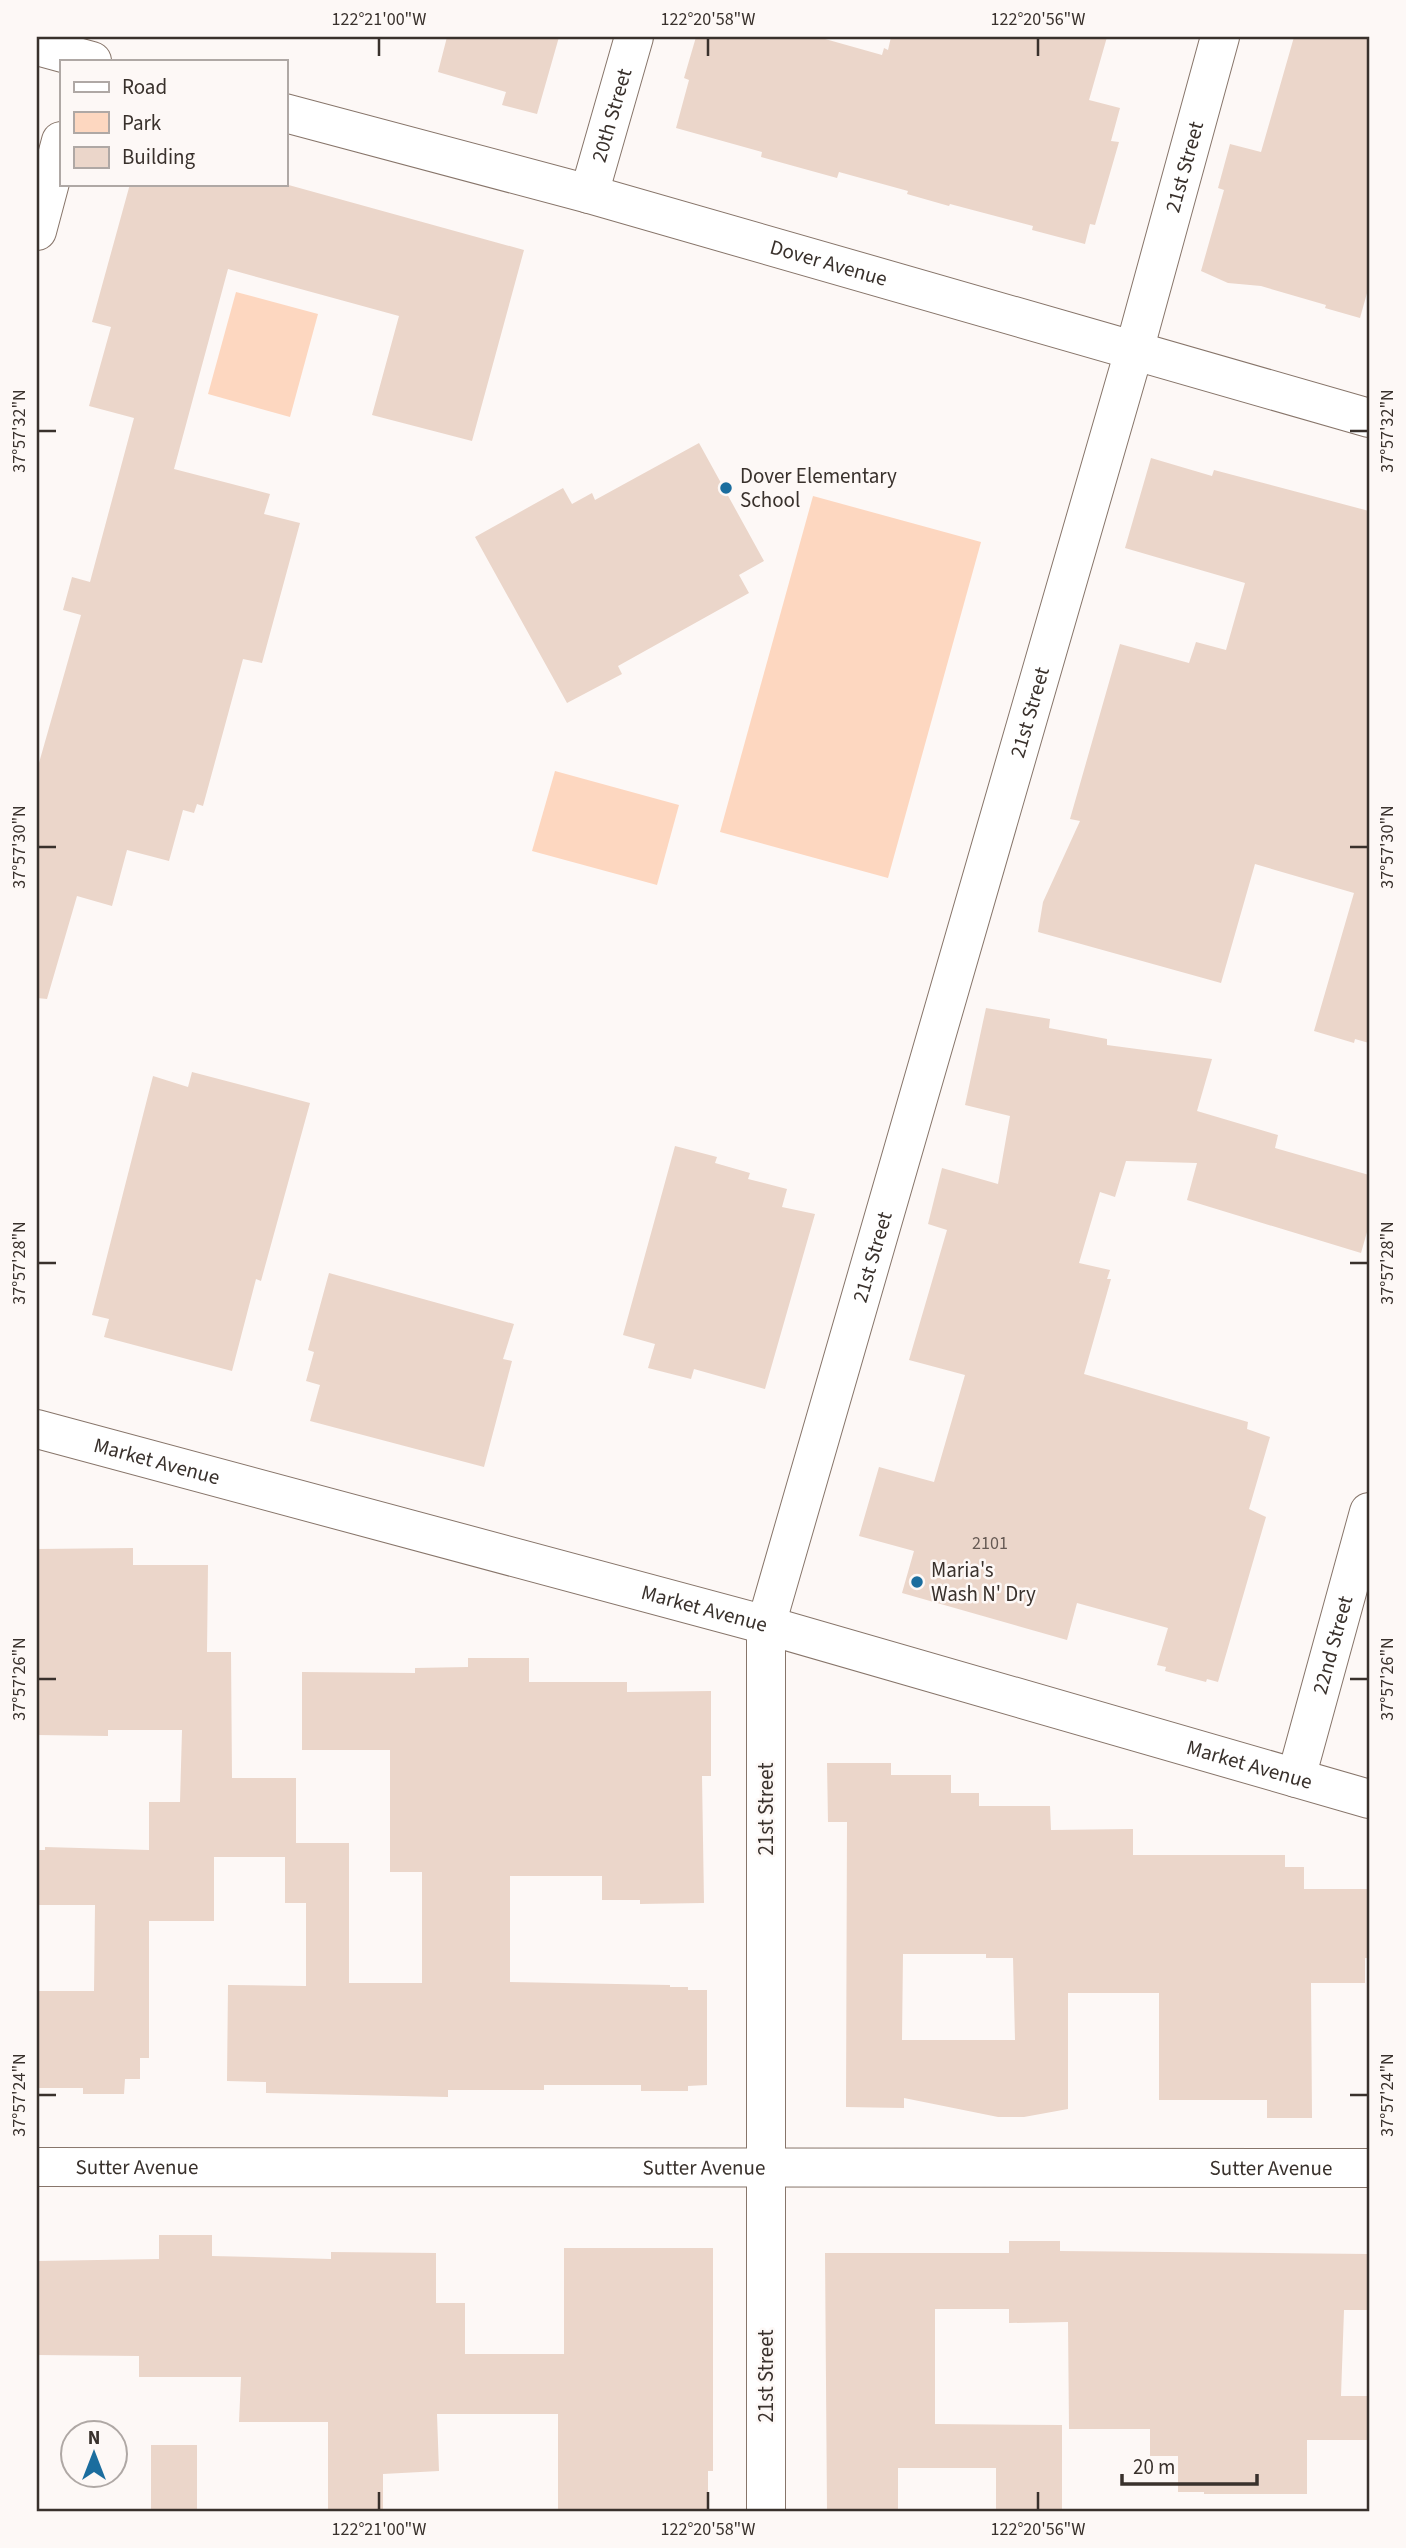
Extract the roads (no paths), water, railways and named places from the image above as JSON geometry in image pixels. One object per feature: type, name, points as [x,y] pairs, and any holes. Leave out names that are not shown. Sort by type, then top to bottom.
[{"type":"street","name":"20th Street","points":[[589,194],[634,37]]},
{"type":"street","name":"21st Street","points":[[766,2511],[766,1625],[1134,351],[1220,37]]},
{"type":"street","points":[[37,46],[87,55]]},
{"type":"street","name":"Dover Avenue","points":[[287,114],[589,194],[1369,418]]},
{"type":"street","points":[[37,231],[60,145]]},
{"type":"street","name":"Market Avenue","points":[[37,1429],[766,1625],[1369,1798]]},
{"type":"street","name":"22nd Street","points":[[1296,1777],[1369,1512]]},
{"type":"street","name":"Sutter Avenue","points":[[37,2167],[1369,2168]]},
{"type":"place","name":"Dover Elementary School","points":[[726,488]]},
{"type":"place","name":"Maria's Wash N' Dry","points":[[917,1582]]}]
